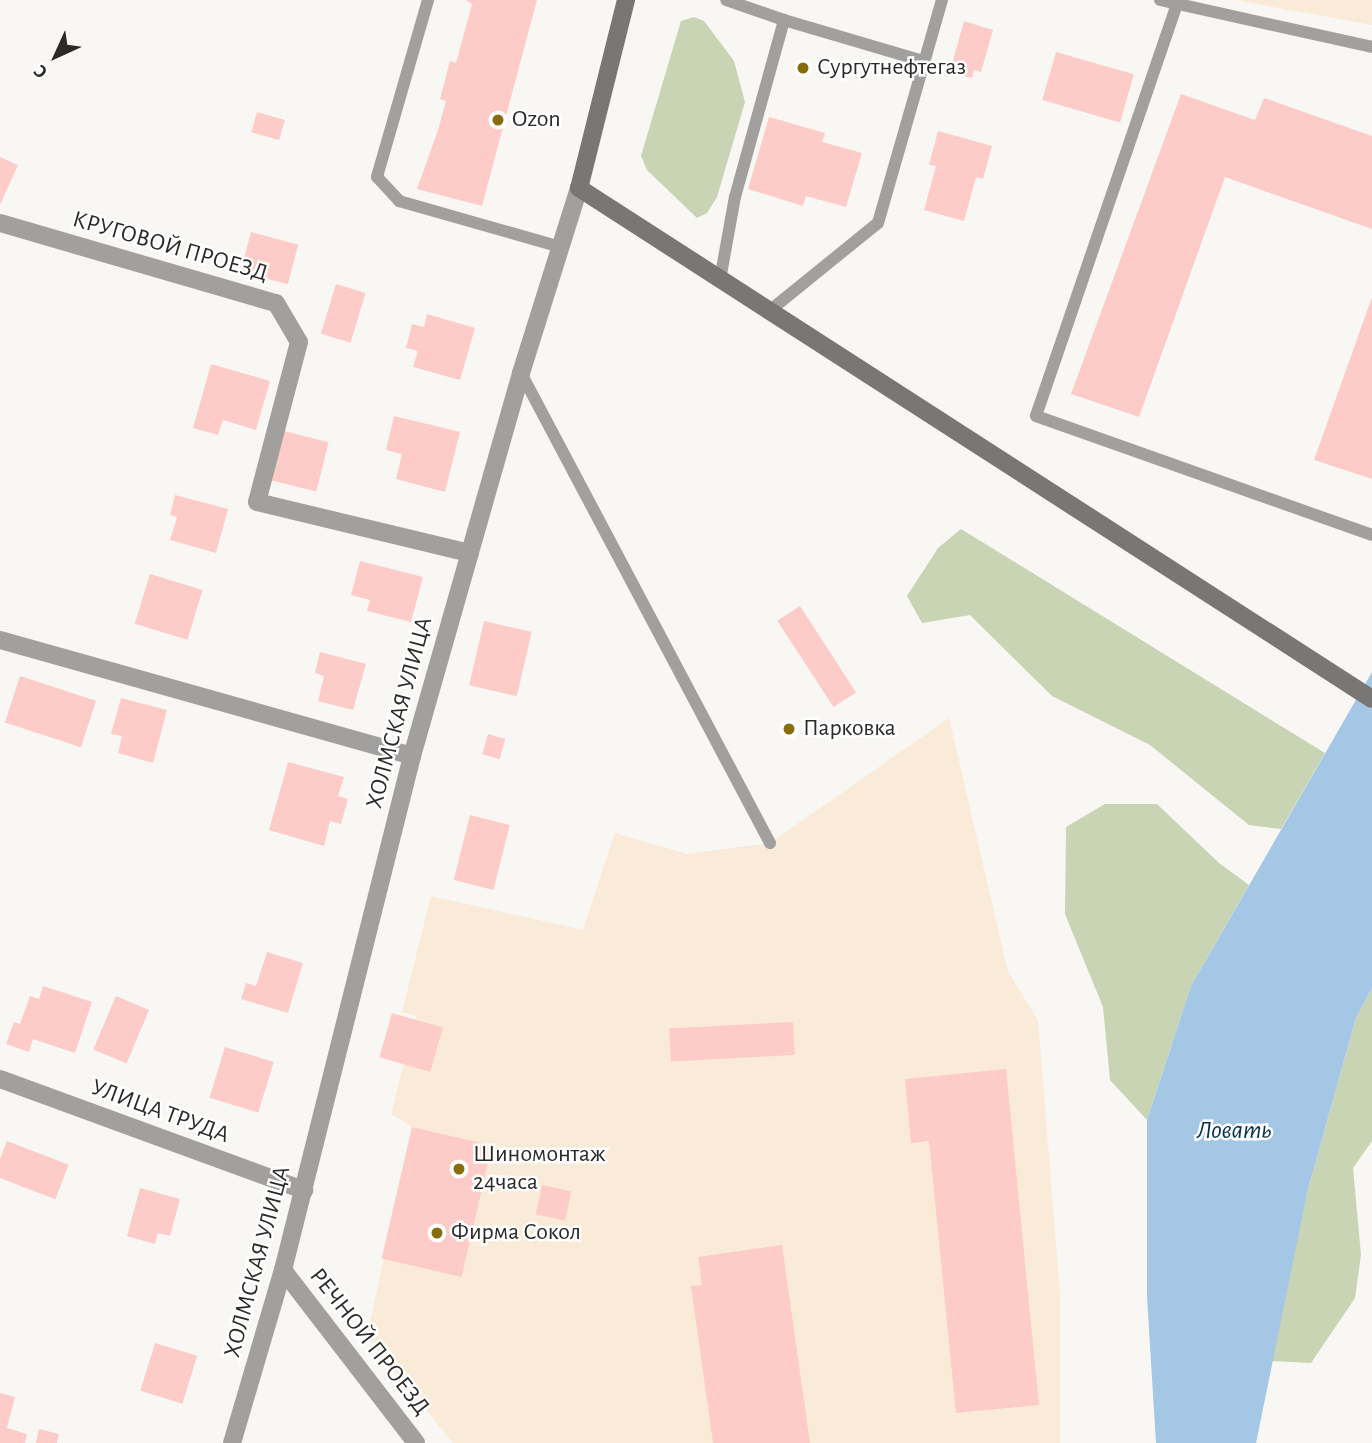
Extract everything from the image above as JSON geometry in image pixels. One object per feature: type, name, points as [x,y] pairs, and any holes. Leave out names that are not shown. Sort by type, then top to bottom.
[{"type":"main road","name":"ХОЛМСКАЯ УЛИЦА","points":[[579,188],[626,0]]},
{"type":"main road","points":[[579,188],[1372,699]]},
{"type":"street","name":"ХОЛМСКАЯ УЛИЦА","points":[[232,1443],[304,1190],[412,756],[521,373],[579,188]]},
{"type":"street","name":"КРУГОВОЙ ПРОЕЗД","points":[[0,223],[276,303],[299,342],[257,502],[470,554]]},
{"type":"street","points":[[0,640],[412,756]]},
{"type":"street","name":"УЛИЦА ТРУДА","points":[[0,1079],[304,1190]]},
{"type":"street","name":"РЕЧНОЙ ПРОЕЗД","points":[[283,1270],[416,1443]]},
{"type":"lane","points":[[428,0],[377,177],[399,201],[560,247]]},
{"type":"lane","points":[[726,0],[923,61]]},
{"type":"lane","points":[[768,312],[878,223],[942,0]]},
{"type":"lane","points":[[1160,0],[1372,47]]},
{"type":"lane","points":[[1177,4],[1036,416],[1372,535]]},
{"type":"lane","points":[[720,280],[735,197],[784,20]]},
{"type":"lane","points":[[521,373],[770,843]]},
{"type":"shaded area","points":[[1235,0],[1372,0],[1372,25]]},
{"type":"shaded area","points":[[949,718],[1008,972],[1038,1020],[1060,1293],[1060,1443],[453,1443],[367,1337],[412,1127],[391,1114],[416,1016],[402,1012],[431,896],[583,930],[615,833],[687,854],[770,843]]},
{"type":"green space","points":[[694,17],[704,21],[734,61],[745,102],[717,197],[707,213],[697,218],[647,170],[641,156],[681,21]]},
{"type":"green space","points":[[961,529],[1325,753],[1281,829],[1249,825],[1150,745],[1052,696],[970,615],[922,623],[907,596],[938,548]]},
{"type":"green space","points":[[1105,804],[1157,804],[1219,863],[1249,885],[1191,986],[1147,1120],[1110,1080],[1103,1007],[1065,914],[1066,827]]},
{"type":"green space","points":[[1372,988],[1372,1141],[1353,1168],[1361,1255],[1355,1298],[1311,1363],[1270,1361],[1308,1189],[1356,1018]]},
{"type":"water","name":"Ловать","points":[[1372,672],[1372,988],[1356,1018],[1308,1189],[1256,1443],[1156,1443],[1147,1297],[1147,1120],[1191,986]]},
{"type":"building","points":[[466,0],[537,0],[482,206],[417,189],[446,101],[440,99],[450,61],[456,63],[472,4]]},
{"type":"building","points":[[964,21],[993,30],[981,72],[974,70],[972,78],[955,74],[958,65],[952,64]]},
{"type":"building","points":[[1056,52],[1134,74],[1120,122],[1042,100]]},
{"type":"building","points":[[1181,94],[1255,120],[1264,98],[1372,136],[1372,229],[1225,177],[1139,417],[1071,394]]},
{"type":"building","points":[[257,112],[285,120],[279,140],[251,132]]},
{"type":"building","points":[[769,117],[825,133],[822,142],[862,153],[846,207],[806,196],[803,206],[748,189]]},
{"type":"building","points":[[938,131],[992,146],[983,179],[976,177],[964,221],[924,210],[936,166],[929,165]]},
{"type":"building","points":[[0,157],[18,165],[0,205]]},
{"type":"building","points":[[251,232],[298,245],[288,284],[240,272]]},
{"type":"building","points":[[336,284],[366,293],[350,343],[321,334]]},
{"type":"building","points":[[1372,297],[1372,479],[1314,460]]},
{"type":"building","points":[[427,314],[475,328],[460,380],[413,367],[418,351],[406,348],[412,324],[424,327]]},
{"type":"building","points":[[211,364],[270,381],[256,430],[223,420],[218,435],[193,428]]},
{"type":"building","points":[[394,416],[460,432],[445,492],[396,479],[402,454],[386,450]]},
{"type":"building","points":[[284,431],[329,442],[316,492],[272,480]]},
{"type":"building","points":[[175,495],[228,509],[216,553],[170,540],[177,517],[170,515]]},
{"type":"building","points":[[360,561],[423,577],[411,622],[367,611],[370,600],[351,595]]},
{"type":"building","points":[[150,574],[203,590],[187,640],[135,624]]},
{"type":"building","points":[[800,606],[856,692],[833,707],[777,621]]},
{"type":"building","points":[[484,621],[532,632],[517,696],[469,685]]},
{"type":"building","points":[[320,652],[366,664],[353,710],[318,701],[324,676],[315,673]]},
{"type":"building","points":[[20,676],[96,701],[81,747],[5,723]]},
{"type":"building","points":[[121,698],[167,710],[153,763],[118,753],[122,736],[111,734]]},
{"type":"building","points":[[488,734],[505,739],[500,759],[482,754]]},
{"type":"building","points":[[288,762],[344,777],[338,796],[348,799],[341,824],[330,821],[324,846],[269,830]]},
{"type":"building","points":[[470,815],[510,825],[494,890],[454,880]]},
{"type":"building","points":[[267,952],[303,963],[288,1013],[241,999],[246,983],[256,986]]},
{"type":"building","points":[[43,986],[92,1002],[75,1053],[33,1039],[29,1052],[6,1044],[14,1022],[20,1024],[30,996],[39,999]]},
{"type":"building","points":[[116,996],[149,1010],[126,1063],[93,1049]]},
{"type":"building","points":[[392,1013],[443,1028],[430,1072],[379,1057]]},
{"type":"building","points":[[793,1022],[795,1055],[671,1061],[669,1028]]},
{"type":"building","points":[[225,1047],[274,1062],[258,1113],[210,1098]]},
{"type":"building","points":[[1006,1069],[1039,1405],[956,1413],[929,1141],[911,1143],[905,1079]]},
{"type":"building","points":[[412,1127],[492,1145],[462,1277],[382,1259]]},
{"type":"building","points":[[7,1141],[69,1165],[55,1199],[0,1178],[0,1159]]},
{"type":"building","points":[[542,1185],[571,1191],[565,1221],[536,1214]]},
{"type":"building","points":[[140,1188],[180,1199],[170,1236],[158,1233],[155,1244],[127,1236]]},
{"type":"building","points":[[782,1245],[810,1443],[713,1443],[691,1286],[702,1285],[698,1257]]},
{"type":"building","points":[[155,1343],[197,1356],[182,1404],[140,1391]]},
{"type":"building","points":[[0,1393],[15,1397],[7,1428],[27,1434],[25,1443],[0,1443]]},
{"type":"building","points":[[39,1429],[59,1434],[57,1443],[36,1443]]},
{"type":"place","name":"Сургутнефтегаз","points":[[803,68]]},
{"type":"place","name":"Ozon","points":[[498,120]]},
{"type":"place","name":"Парковка","points":[[789,729]]},
{"type":"place","name":"Шиномонтаж 24часа","points":[[459,1169]]},
{"type":"place","name":"Фирма Сокол","points":[[437,1233]]}]
